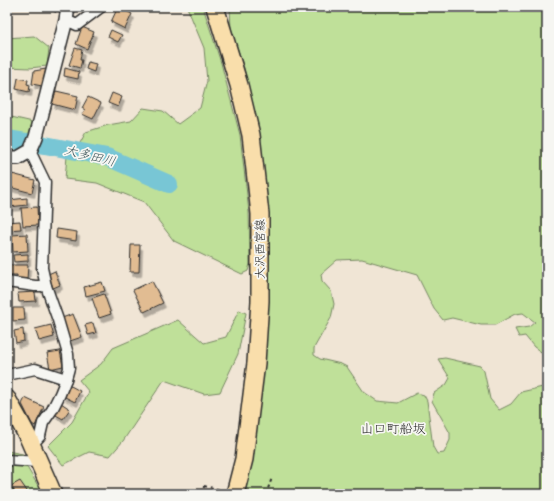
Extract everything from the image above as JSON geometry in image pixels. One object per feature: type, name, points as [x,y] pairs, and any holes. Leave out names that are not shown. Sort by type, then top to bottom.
[{"type":"main road","name":"大沢西宮線","points":[[215,7],[239,85],[251,134],[260,214],[260,301],[256,363],[244,460],[235,494]]},
{"type":"main road","points":[[7,399],[21,424],[53,494]]},
{"type":"street","points":[[67,14],[76,25],[101,7]]},
{"type":"street","points":[[7,158],[18,158],[30,151],[36,137],[67,14]]},
{"type":"street","points":[[30,151],[45,182],[42,268],[46,286],[68,354],[70,368],[52,410],[43,423],[40,436],[31,446]]},
{"type":"street","points":[[7,282],[46,286]]},
{"type":"street","points":[[7,375],[35,369],[66,379]]},
{"type":"street","points":[[7,460],[38,462]]},
{"type":"path","points":[[266,494],[272,478]]},
{"type":"path","points":[[203,494],[204,486],[240,494]]},
{"type":"green space","points":[[187,7],[203,7],[221,63],[240,135],[249,212],[250,264],[248,271],[242,274],[174,241],[144,202],[97,183],[65,179],[67,156],[80,143],[86,132],[108,125],[131,121],[143,108],[163,111],[178,124],[200,108],[207,81],[204,48]]},
{"type":"green space","points":[[230,7],[547,7],[547,356],[534,347],[525,336],[519,337],[515,329],[529,327],[535,322],[523,313],[515,314],[495,325],[481,325],[452,318],[443,320],[434,309],[417,275],[362,259],[337,260],[321,274],[322,281],[331,291],[334,304],[331,318],[314,348],[314,355],[320,359],[347,367],[364,392],[377,401],[398,403],[417,393],[424,395],[427,401],[433,447],[437,454],[444,453],[450,440],[450,433],[432,401],[434,393],[446,385],[450,378],[438,359],[445,358],[480,366],[484,371],[490,399],[499,410],[511,404],[521,392],[547,386],[547,494],[244,494],[258,420],[265,302],[260,144],[244,68],[231,29]]},
{"type":"green space","points":[[34,36],[49,48],[47,66],[30,68],[7,67],[7,38]]},
{"type":"green space","points":[[7,116],[33,122],[24,146],[7,150]]},
{"type":"green space","points":[[239,310],[246,313],[238,354],[220,392],[204,394],[164,380],[123,441],[110,456],[89,452],[63,465],[48,446],[72,422],[89,392],[79,380],[101,364],[113,348],[178,320],[204,343],[226,337]]},
{"type":"green space","points":[[7,451],[23,454],[28,469],[43,494],[7,494]]},
{"type":"building","points":[[118,7],[132,14],[125,29],[111,22]]},
{"type":"building","points":[[82,27],[94,32],[87,49],[76,44]]},
{"type":"building","points":[[111,30],[122,35],[118,42],[108,37]]},
{"type":"building","points":[[75,48],[82,50],[80,68],[69,65]]},
{"type":"building","points":[[88,62],[96,64],[94,72],[86,69]]},
{"type":"building","points":[[65,68],[79,72],[78,79],[64,76]]},
{"type":"building","points":[[46,69],[42,86],[32,84],[34,71]]},
{"type":"building","points":[[18,78],[28,80],[27,84],[30,85],[29,92],[16,89]]},
{"type":"building","points":[[56,91],[78,96],[75,110],[52,104]]},
{"type":"building","points":[[112,93],[122,97],[118,107],[108,103]]},
{"type":"building","points":[[88,97],[101,103],[93,119],[82,114],[85,110],[82,108]]},
{"type":"building","points":[[12,174],[35,180],[32,193],[9,187]]},
{"type":"building","points":[[27,198],[27,205],[9,207],[9,200]]},
{"type":"building","points":[[37,207],[38,225],[23,226],[21,208]]},
{"type":"building","points":[[20,221],[21,229],[7,230],[7,222]]},
{"type":"building","points":[[57,229],[77,232],[76,241],[56,238]]},
{"type":"building","points":[[27,234],[28,251],[13,252],[12,235]]},
{"type":"building","points":[[131,245],[140,245],[139,272],[130,272]]},
{"type":"building","points":[[28,254],[28,261],[14,262],[13,255]]},
{"type":"building","points":[[10,265],[28,265],[27,280],[17,280],[17,275],[9,275]]},
{"type":"building","points":[[55,271],[60,285],[51,289],[46,275]]},
{"type":"building","points":[[152,281],[163,303],[144,312],[133,290]]},
{"type":"building","points":[[102,282],[105,291],[86,296],[84,287]]},
{"type":"building","points":[[35,292],[36,301],[19,302],[18,293]]},
{"type":"building","points":[[104,294],[111,314],[99,318],[92,298]]},
{"type":"building","points":[[13,308],[24,308],[25,320],[13,321]]},
{"type":"building","points":[[73,314],[82,337],[70,341],[62,318]]},
{"type":"building","points":[[93,323],[96,333],[88,335],[85,325]]},
{"type":"building","points":[[51,325],[54,337],[39,341],[35,329]]},
{"type":"building","points":[[23,329],[24,341],[16,343],[14,331]]},
{"type":"building","points":[[60,351],[63,366],[50,369],[47,353]]},
{"type":"building","points":[[69,385],[80,391],[75,402],[63,396]]},
{"type":"building","points":[[25,398],[44,407],[35,426],[32,424],[22,404]]},
{"type":"building","points":[[61,403],[70,409],[63,419],[54,414]]},
{"type":"building","points":[[20,481],[29,494],[16,494],[11,486]]},
{"type":"waterway","name":"大多田川","points":[[7,139],[107,157],[169,184]]},
{"type":"district","name":"山口町船坂","points":[[393,429]]}]
